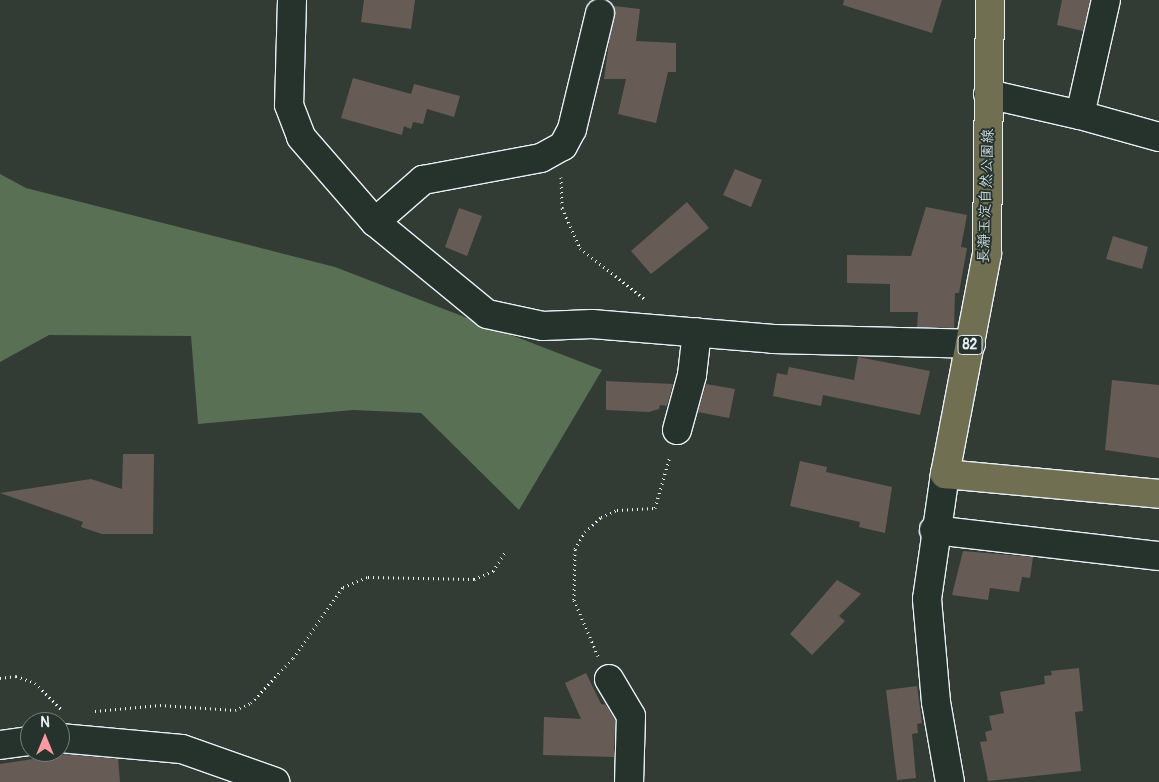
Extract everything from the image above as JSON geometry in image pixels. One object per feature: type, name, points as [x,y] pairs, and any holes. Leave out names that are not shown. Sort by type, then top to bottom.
[{"type":"main road","name":"長瀞玉淀自然公園線","points":[[944,474],[971,344],[987,254],[990,0]]},
{"type":"main road","points":[[944,474],[1159,494]]},
{"type":"street","points":[[292,0],[289,105],[301,137],[320,163],[375,222],[487,314],[543,326],[592,324],[772,339],[971,344]]},
{"type":"street","points":[[1080,115],[1106,0]]},
{"type":"street","points":[[375,222],[423,180],[541,158],[563,146],[572,129],[600,13]]},
{"type":"street","points":[[988,94],[1080,115],[1159,137]]},
{"type":"street","points":[[677,430],[692,376],[685,331]]},
{"type":"street","points":[[944,474],[934,530],[927,599],[936,702],[950,782]]},
{"type":"street","points":[[934,530],[1159,556]]},
{"type":"street","points":[[609,679],[631,716],[629,782]]},
{"type":"street","points":[[70,739],[182,749],[224,760],[274,782]]},
{"type":"street","points":[[0,745],[20,742]]},
{"type":"path","points":[[563,146],[562,208],[580,248],[636,290],[685,331]]},
{"type":"path","points":[[609,679],[574,600],[575,549],[584,532],[601,517],[622,509],[654,508],[677,430]]},
{"type":"path","points":[[91,712],[160,704],[235,710],[251,703],[293,658],[343,588],[368,577],[474,579],[493,570],[506,551]]},
{"type":"path","points":[[0,678],[16,676],[35,683],[63,710],[72,712]]},
{"type":"green space","points":[[0,174],[26,188],[335,267],[602,370],[519,510],[421,413],[353,410],[198,424],[191,336],[49,335],[0,362]]},
{"type":"building","points":[[364,0],[415,0],[411,29],[361,22]]},
{"type":"building","points":[[844,0],[942,0],[932,33],[843,5]]},
{"type":"building","points":[[1062,0],[1090,0],[1083,31],[1057,25]]},
{"type":"building","points":[[614,6],[640,9],[636,41],[676,43],[676,72],[668,72],[656,123],[618,114],[626,79],[604,79]]},
{"type":"building","points":[[353,78],[411,94],[414,84],[460,96],[454,117],[427,109],[423,124],[413,122],[411,129],[404,126],[402,135],[341,118]]},
{"type":"building","points":[[735,169],[762,180],[751,207],[723,195]]},
{"type":"building","points":[[687,202],[709,228],[651,274],[631,251]]},
{"type":"building","points":[[926,207],[967,215],[961,247],[967,248],[959,293],[955,293],[954,328],[917,327],[918,312],[890,312],[890,284],[847,283],[847,255],[911,256]]},
{"type":"building","points":[[459,208],[482,216],[467,256],[445,247]]},
{"type":"building","points":[[1113,236],[1148,247],[1142,269],[1106,259]]},
{"type":"building","points":[[858,357],[930,371],[920,415],[823,395],[821,406],[773,396],[777,373],[787,375],[789,367],[854,380]]},
{"type":"building","points":[[1112,380],[1159,385],[1159,458],[1105,450]]},
{"type":"building","points":[[606,381],[673,384],[667,406],[660,405],[659,409],[649,412],[606,410]]},
{"type":"building","points":[[706,384],[735,389],[729,418],[698,412]]},
{"type":"building","points":[[123,454],[154,454],[153,534],[102,534],[81,527],[83,522],[0,493],[91,479],[122,489]]},
{"type":"building","points":[[800,461],[827,467],[826,472],[892,487],[885,533],[859,527],[860,522],[790,506]]},
{"type":"building","points":[[963,551],[1033,557],[1030,578],[1022,577],[1019,592],[990,588],[988,600],[952,595]]},
{"type":"building","points":[[837,580],[861,594],[839,616],[845,621],[812,655],[790,634]]},
{"type":"building","points":[[1079,668],[1083,711],[1075,712],[1081,771],[988,781],[980,742],[987,741],[985,732],[992,730],[989,716],[1004,713],[1000,692],[1045,684],[1044,676],[1052,675],[1051,671]]},
{"type":"building","points":[[586,673],[601,704],[606,705],[615,720],[614,757],[543,755],[544,717],[581,719],[565,683]]},
{"type":"building","points":[[917,686],[922,723],[917,724],[918,733],[912,734],[916,778],[897,780],[886,690]]},
{"type":"building","points":[[70,754],[118,759],[120,782],[0,782],[0,764],[20,761],[70,762]]}]
